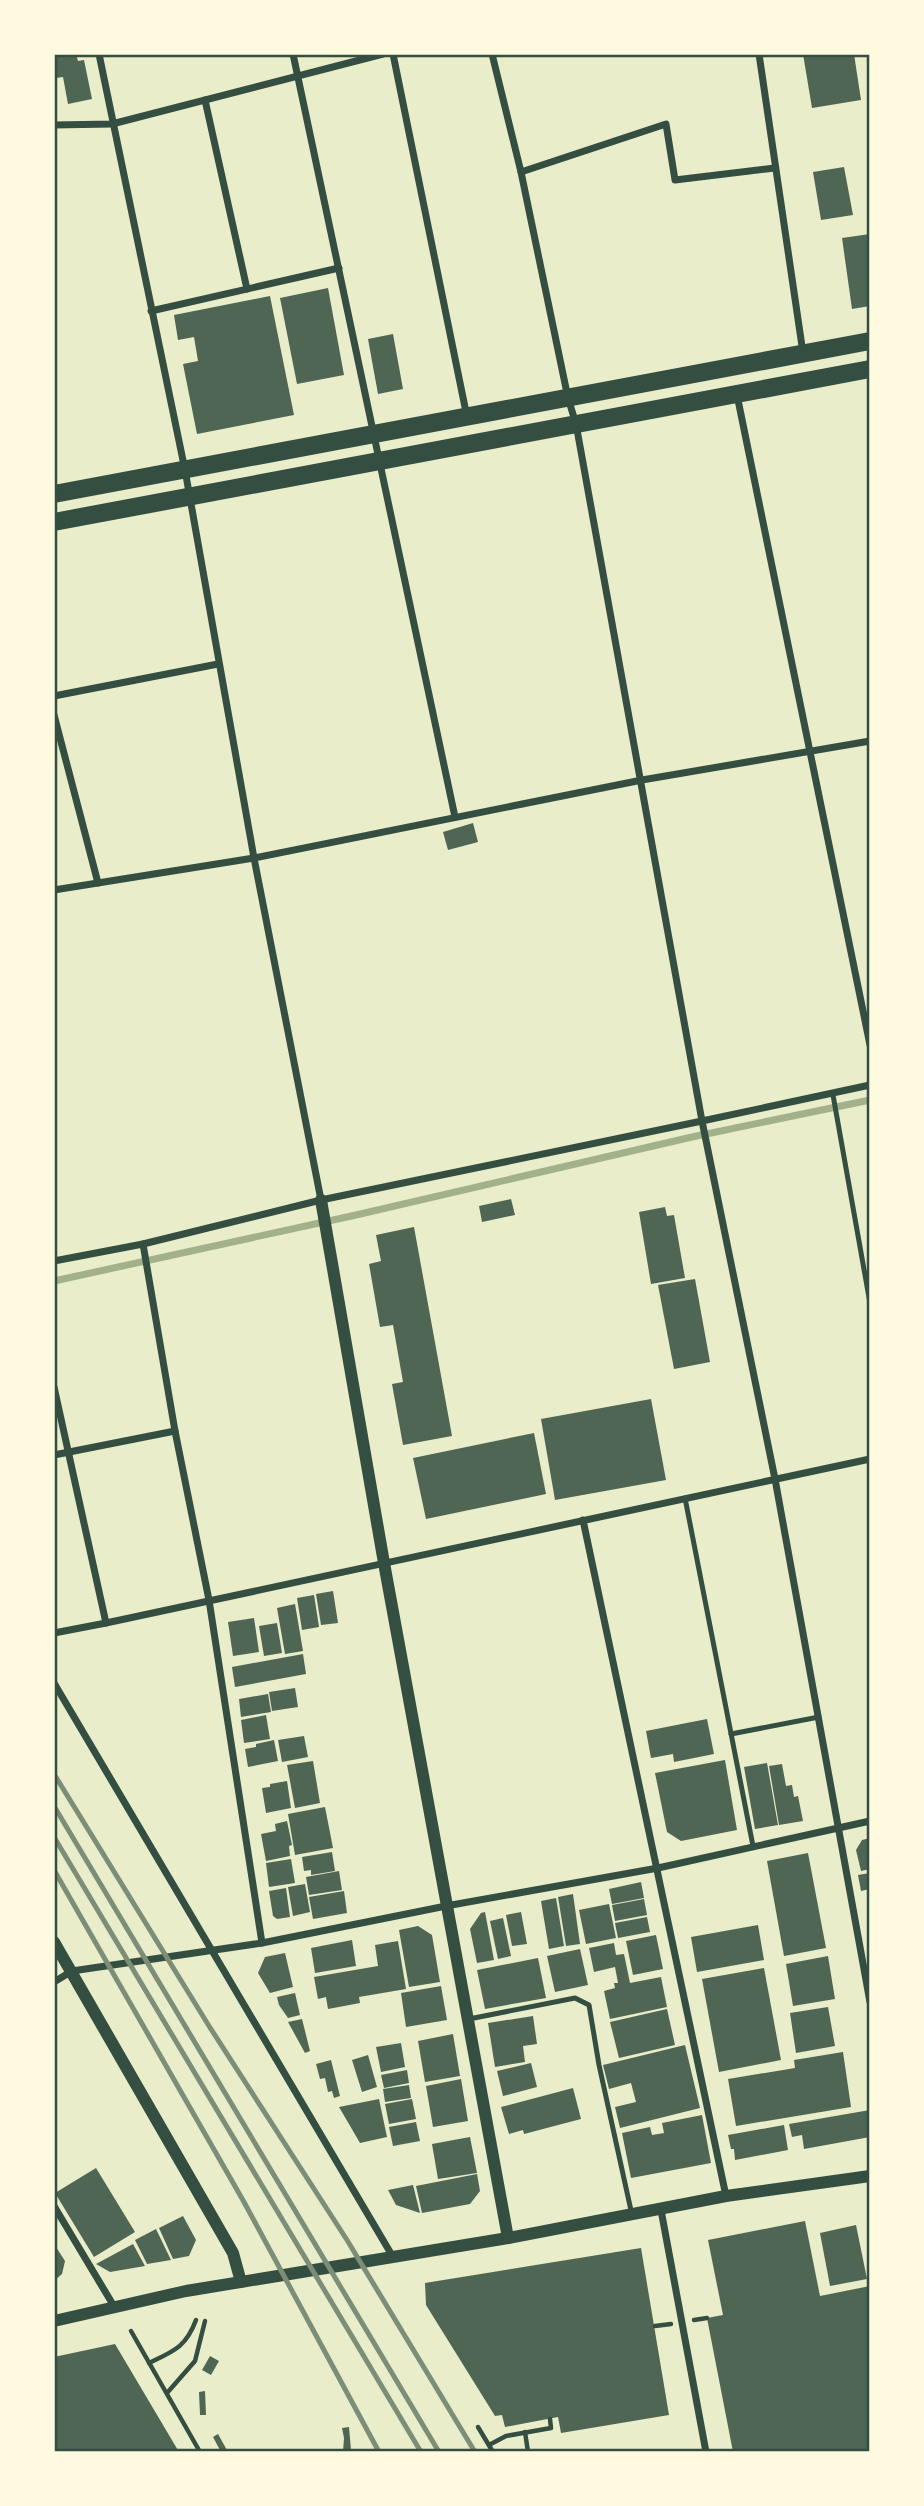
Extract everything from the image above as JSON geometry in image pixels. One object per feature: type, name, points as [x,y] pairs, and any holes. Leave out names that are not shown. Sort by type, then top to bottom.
[{"type":"main road","points":[[54,494],[870,341]]},
{"type":"main road","points":[[54,522],[870,369]]},
{"type":"street","points":[[99,54],[185,470],[254,858],[322,1206],[384,1563],[508,2238]]},
{"type":"street","points":[[293,54],[455,817]]},
{"type":"street","points":[[54,125],[113,124],[383,54]]},
{"type":"street","points":[[393,54],[467,418]]},
{"type":"street","points":[[492,54],[521,172],[568,398],[576,424],[703,1124],[775,1479],[870,2002]]},
{"type":"street","points":[[759,54],[803,354]]},
{"type":"street","points":[[205,100],[247,289]]},
{"type":"street","points":[[521,172],[666,124],[675,180],[775,168]]},
{"type":"street","points":[[151,311],[339,268]]},
{"type":"street","points":[[737,395],[870,1045]]},
{"type":"street","points":[[54,696],[218,664]]},
{"type":"street","points":[[54,715],[98,883]]},
{"type":"street","points":[[54,890],[254,858],[642,780],[870,741]]},
{"type":"street","points":[[54,1261],[143,1245],[703,1124],[870,1085]]},
{"type":"street","points":[[143,1245],[175,1431],[209,1600],[262,1943]]},
{"type":"street","points":[[54,1387],[106,1623]]},
{"type":"street","points":[[54,1455],[175,1431]]},
{"type":"street","points":[[54,1633],[870,1459]]},
{"type":"street","points":[[583,1520],[726,2196]]},
{"type":"street","points":[[54,1683],[393,2258]]},
{"type":"street","points":[[54,1982],[72,1971],[262,1943],[446,1906],[658,1868],[870,1821]]},
{"type":"street","points":[[54,1941],[233,2253],[241,2282]]},
{"type":"street","points":[[54,2321],[187,2291],[508,2238],[726,2196],[870,2176]]},
{"type":"street","points":[[54,2206],[116,2309]]},
{"type":"street","points":[[661,2210],[706,2452]]},
{"type":"lane","points":[[833,1094],[870,1303]]},
{"type":"lane","points":[[685,1498],[753,1846]]},
{"type":"lane","points":[[731,1734],[819,1717]]},
{"type":"lane","points":[[468,2019],[575,1998],[589,2005],[599,2065],[632,2215]]},
{"type":"path","points":[[149,2363],[179,2348],[190,2335],[196,2320]]},
{"type":"path","points":[[167,2393],[195,2361],[205,2321]]},
{"type":"path","points":[[131,2331],[200,2452]]},
{"type":"path","points":[[489,2445],[506,2436],[551,2428],[550,2418]]},
{"type":"path","points":[[478,2427],[493,2451]]},
{"type":"path","points":[[525,2432],[528,2452]]},
{"type":"building","points":[[54,54],[76,54],[78,61],[84,60],[92,99],[68,104],[63,77],[56,78]]},
{"type":"building","points":[[803,54],[854,54],[861,100],[812,108]]},
{"type":"building","points":[[844,167],[853,215],[821,220],[813,172]]},
{"type":"building","points":[[870,234],[870,306],[852,309],[842,238]]},
{"type":"building","points":[[328,288],[344,375],[297,384],[280,298]]},
{"type":"building","points":[[270,296],[294,415],[197,434],[183,364],[198,361],[194,337],[178,340],[174,315]]},
{"type":"building","points":[[393,334],[403,389],[378,394],[368,339]]},
{"type":"building","points":[[473,823],[478,842],[448,850],[443,832]]},
{"type":"building","points":[[511,1199],[515,1215],[482,1222],[479,1206]]},
{"type":"building","points":[[665,1207],[667,1216],[674,1215],[685,1278],[651,1284],[639,1212]]},
{"type":"building","points":[[414,1227],[452,1436],[403,1445],[392,1384],[403,1382],[393,1325],[380,1327],[369,1264],[381,1261],[376,1235]]},
{"type":"building","points":[[695,1279],[710,1362],[674,1369],[658,1285]]},
{"type":"building","points":[[651,1399],[666,1480],[555,1500],[541,1419]]},
{"type":"building","points":[[534,1433],[546,1494],[426,1519],[413,1458]]},
{"type":"building","points":[[333,1591],[338,1623],[321,1625],[316,1594]]},
{"type":"building","points":[[314,1595],[319,1627],[302,1630],[297,1598]]},
{"type":"building","points":[[295,1604],[303,1651],[285,1654],[277,1608]]},
{"type":"building","points":[[254,1618],[259,1652],[233,1656],[228,1622]]},
{"type":"building","points":[[277,1623],[282,1653],[264,1656],[259,1626]]},
{"type":"building","points":[[303,1654],[306,1674],[235,1687],[232,1667]]},
{"type":"building","points":[[295,1688],[298,1707],[272,1711],[269,1692]]},
{"type":"building","points":[[268,1694],[271,1712],[241,1717],[239,1699]]},
{"type":"building","points":[[266,1715],[270,1739],[244,1743],[241,1720]]},
{"type":"building","points":[[707,1719],[714,1754],[674,1762],[673,1754],[651,1758],[646,1731]]},
{"type":"building","points":[[304,1736],[308,1757],[282,1762],[278,1740]]},
{"type":"building","points":[[274,1740],[278,1761],[248,1767],[245,1749]]},
{"type":"building","points":[[725,1760],[737,1830],[681,1841],[667,1832],[655,1773]]},
{"type":"building","points":[[313,1761],[320,1803],[295,1808],[287,1765]]},
{"type":"building","points":[[767,1763],[778,1825],[755,1829],[744,1767]]},
{"type":"building","points":[[782,1764],[786,1786],[792,1785],[794,1797],[798,1796],[803,1821],[779,1825],[769,1766]]},
{"type":"building","points":[[287,1781],[291,1808],[266,1813],[262,1788]]},
{"type":"building","points":[[325,1807],[333,1848],[295,1855],[288,1814]]},
{"type":"building","points":[[287,1821],[292,1845],[289,1846],[290,1856],[266,1861],[261,1834],[276,1831],[275,1824]]},
{"type":"building","points":[[870,1838],[870,1869],[861,1871],[856,1850],[862,1840]]},
{"type":"building","points":[[332,1852],[335,1871],[311,1875],[311,1870],[304,1871],[302,1857]]},
{"type":"building","points":[[808,1853],[826,1948],[784,1956],[767,1861]]},
{"type":"building","points":[[291,1859],[295,1883],[269,1887],[266,1863]]},
{"type":"building","points":[[339,1871],[342,1890],[309,1895],[306,1877]]},
{"type":"building","points":[[870,1873],[870,1889],[861,1891],[858,1875]]},
{"type":"building","points":[[641,1882],[644,1898],[612,1904],[609,1889]]},
{"type":"building","points":[[305,1884],[310,1912],[293,1916],[288,1887]]},
{"type":"building","points":[[286,1888],[290,1917],[277,1919],[273,1916],[269,1891]]},
{"type":"building","points":[[344,1891],[347,1913],[313,1919],[309,1897]]},
{"type":"building","points":[[573,1894],[580,1944],[566,1946],[558,1897]]},
{"type":"building","points":[[556,1898],[564,1946],[549,1949],[541,1901]]},
{"type":"building","points":[[644,1899],[647,1915],[615,1921],[612,1905]]},
{"type":"building","points":[[609,1904],[616,1938],[586,1944],[579,1910]]},
{"type":"building","points":[[485,1912],[494,1960],[477,1963],[470,1929],[481,1913]]},
{"type":"building","points":[[521,1912],[527,1944],[512,1946],[506,1915]]},
{"type":"building","points":[[647,1917],[650,1932],[618,1938],[615,1923]]},
{"type":"building","points":[[503,1918],[511,1956],[498,1959],[490,1921]]},
{"type":"building","points":[[758,1925],[764,1960],[697,1972],[691,1937]]},
{"type":"building","points":[[418,1926],[432,1935],[440,1982],[409,1987],[399,1930]]},
{"type":"building","points":[[656,1935],[663,1969],[633,1975],[626,1941]]},
{"type":"building","points":[[352,1940],[356,1966],[315,1973],[311,1948]]},
{"type":"building","points":[[398,1941],[406,1989],[359,1997],[360,2003],[328,2009],[326,1997],[318,1999],[314,1977],[378,1966],[375,1945]]},
{"type":"building","points":[[614,1943],[616,1955],[624,1954],[630,1983],[661,1977],[667,2007],[610,2019],[604,1991],[615,1988],[614,1983],[618,1983],[615,1967],[594,1972],[589,1948]]},
{"type":"building","points":[[580,1949],[588,1985],[555,1992],[547,1956]]},
{"type":"building","points":[[285,1953],[293,1987],[270,1993],[258,1973],[265,1957]]},
{"type":"building","points":[[828,1956],[835,1999],[793,2006],[786,1964]]},
{"type":"building","points":[[538,1958],[546,1998],[485,2009],[477,1970]]},
{"type":"building","points":[[764,1968],[781,2060],[719,2072],[702,1979]]},
{"type":"building","points":[[441,1986],[447,2020],[406,2027],[401,1993]]},
{"type":"building","points":[[295,1993],[300,2015],[288,2018],[277,1997]]},
{"type":"building","points":[[828,2007],[835,2046],[796,2053],[790,2013]]},
{"type":"building","points":[[667,2009],[675,2045],[619,2058],[610,2022]]},
{"type":"building","points":[[533,2016],[537,2044],[523,2046],[525,2062],[495,2067],[488,2023]]},
{"type":"building","points":[[302,2019],[310,2051],[305,2053],[288,2022]]},
{"type":"building","points":[[453,2034],[460,2076],[425,2082],[418,2041]]},
{"type":"building","points":[[401,2043],[405,2067],[381,2072],[376,2047]]},
{"type":"building","points":[[685,2045],[700,2108],[620,2128],[615,2107],[636,2102],[631,2083],[609,2089],[603,2065]]},
{"type":"building","points":[[843,2052],[851,2107],[736,2126],[728,2079],[795,2068],[794,2060]]},
{"type":"building","points":[[368,2055],[377,2087],[362,2092],[352,2060]]},
{"type":"building","points":[[331,2060],[340,2096],[334,2098],[332,2091],[328,2092],[325,2078],[320,2079],[316,2064]]},
{"type":"building","points":[[531,2063],[537,2087],[503,2096],[497,2071]]},
{"type":"building","points":[[407,2070],[409,2083],[384,2088],[381,2075]]},
{"type":"building","points":[[461,2079],[468,2121],[433,2127],[426,2086]]},
{"type":"building","points":[[409,2085],[411,2098],[385,2102],[383,2089]]},
{"type":"building","points":[[573,2088],[581,2119],[524,2134],[523,2130],[509,2134],[501,2107]]},
{"type":"building","points":[[379,2099],[387,2137],[360,2143],[339,2107]]},
{"type":"building","points":[[412,2099],[416,2119],[389,2124],[385,2104]]},
{"type":"building","points":[[870,2110],[870,2137],[804,2149],[802,2135],[792,2137],[789,2124]]},
{"type":"building","points":[[702,2115],[711,2163],[631,2178],[622,2133],[650,2127],[652,2135],[664,2133],[662,2123]]},
{"type":"building","points":[[416,2122],[420,2141],[393,2146],[389,2127]]},
{"type":"building","points":[[784,2125],[788,2150],[735,2160],[728,2135]]},
{"type":"building","points":[[470,2137],[477,2173],[438,2179],[432,2144]]},
{"type":"building","points":[[96,2168],[135,2232],[94,2257],[55,2193]]},
{"type":"building","points":[[477,2174],[480,2191],[470,2204],[422,2213],[416,2186]]},
{"type":"building","points":[[413,2185],[420,2213],[396,2205],[388,2190]]},
{"type":"building","points":[[183,2216],[196,2240],[189,2256],[173,2259],[159,2228]]},
{"type":"building","points":[[805,2221],[820,2296],[870,2286],[870,2452],[733,2452],[707,2318],[723,2315],[708,2240]]},
{"type":"building","points":[[856,2225],[867,2279],[830,2286],[820,2233]]},
{"type":"building","points":[[156,2229],[171,2260],[147,2264],[135,2240]]},
{"type":"building","points":[[54,2244],[65,2261],[62,2274],[54,2281]]},
{"type":"building","points":[[133,2244],[145,2266],[110,2272],[96,2264]]},
{"type":"building","points":[[641,2248],[669,2415],[561,2433],[558,2417],[505,2427],[502,2415],[495,2416],[426,2305],[425,2283]]},
{"type":"building","points":[[115,2344],[179,2452],[54,2452],[54,2357]]},
{"type":"building","points":[[210,2356],[219,2361],[211,2375],[202,2370]]},
{"type":"building","points":[[205,2391],[206,2415],[200,2415],[199,2392]]},
{"type":"building","points":[[349,2427],[351,2450],[343,2452],[342,2428]]},
{"type":"building","points":[[218,2434],[228,2452],[221,2452],[213,2437]]},
{"type":"waterway","points":[[54,1281],[356,1215],[692,1137],[870,1100]]},
{"type":"railway","points":[[54,1774],[209,2026],[347,2240],[475,2452]]},
{"type":"railway","points":[[54,1806],[439,2452]]},
{"type":"railway","points":[[54,1837],[421,2452]]},
{"type":"railway","points":[[54,1870],[244,2202],[379,2452]]}]
